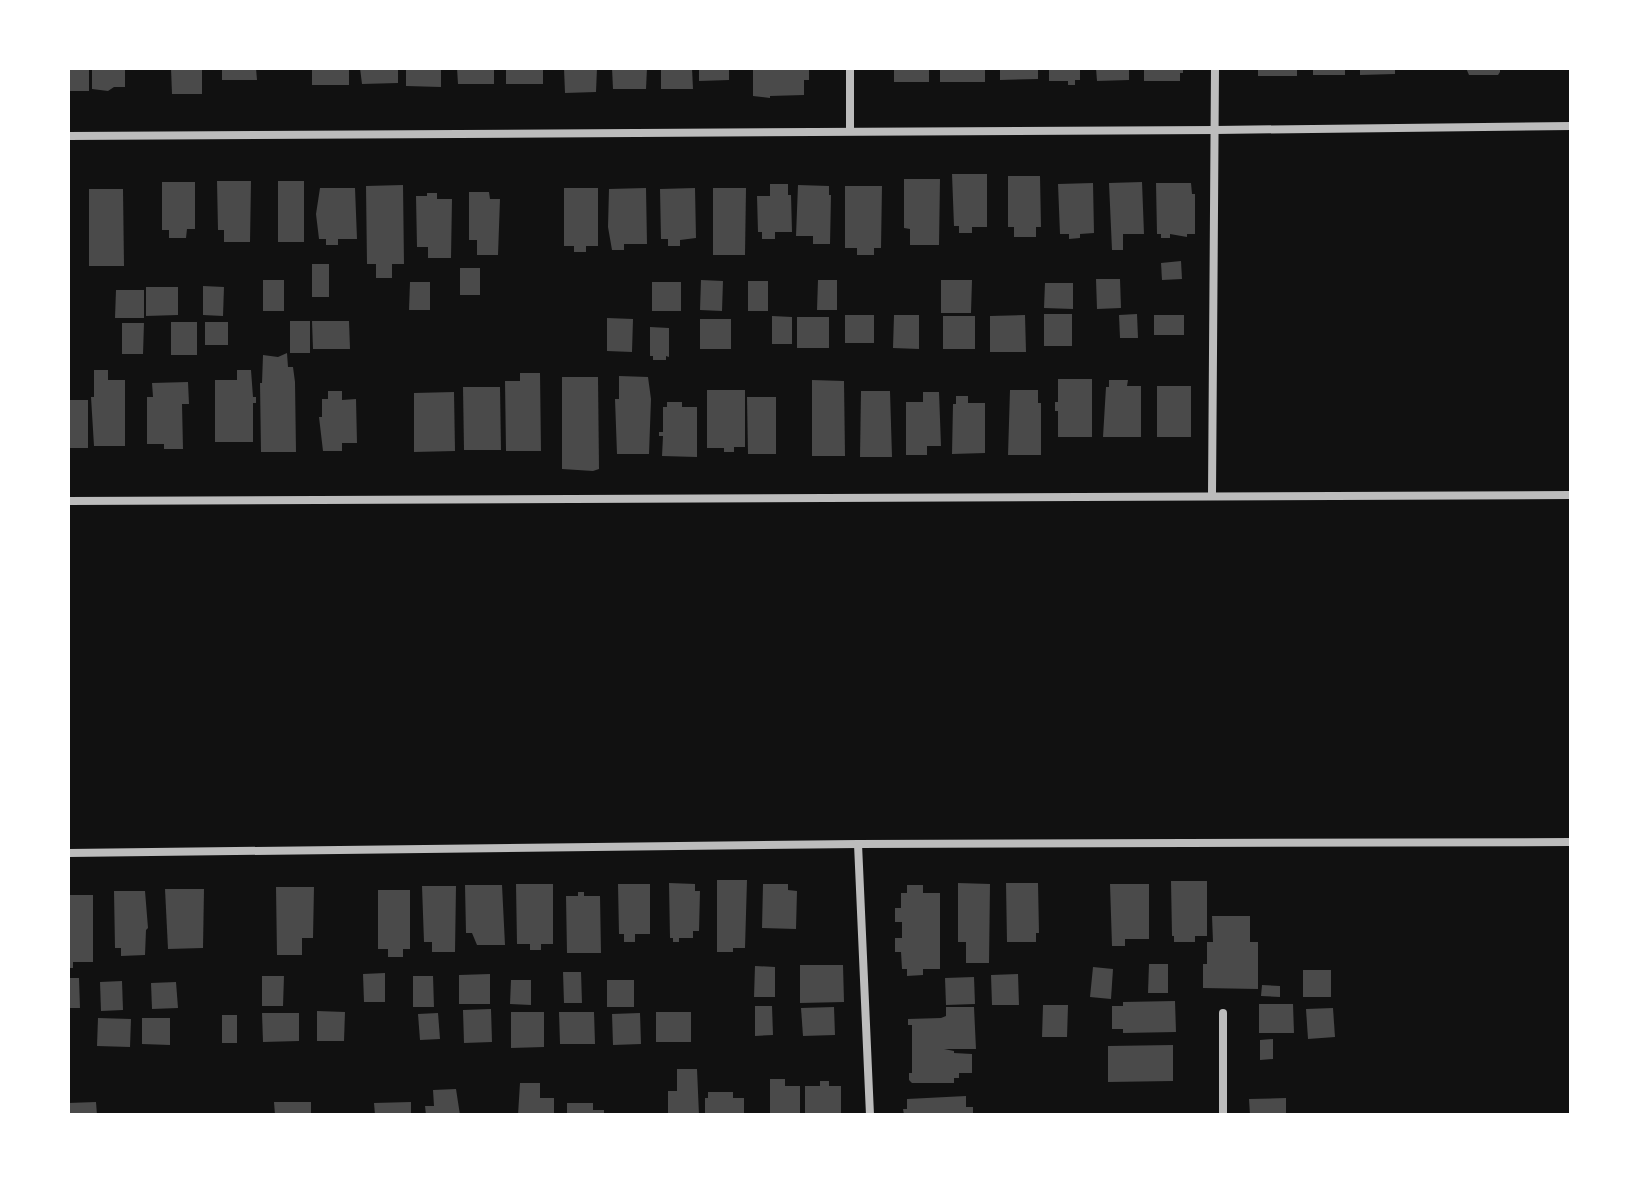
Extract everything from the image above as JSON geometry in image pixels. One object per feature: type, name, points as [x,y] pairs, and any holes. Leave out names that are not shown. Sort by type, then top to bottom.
[{"type":"street","points":[[850,68],[850,131]]},
{"type":"street","points":[[1212,495],[1215,68]]},
{"type":"street","points":[[68,136],[1571,126]]},
{"type":"street","points":[[68,501],[1571,495]]},
{"type":"street","points":[[68,853],[858,844],[1571,842]]},
{"type":"street","points":[[858,844],[870,1115]]},
{"type":"street","points":[[1223,1013],[1223,1115]]},
{"type":"building","points":[[68,68],[89,68],[89,91],[68,91]]},
{"type":"building","points":[[92,68],[125,68],[125,87],[114,87],[108,91],[92,89]]},
{"type":"building","points":[[171,68],[202,68],[202,94],[172,94]]},
{"type":"building","points":[[222,68],[256,68],[257,80],[222,80]]},
{"type":"building","points":[[312,68],[349,68],[349,85],[312,85]]},
{"type":"building","points":[[360,68],[398,68],[398,83],[362,84]]},
{"type":"building","points":[[406,68],[441,68],[441,87],[406,86]]},
{"type":"building","points":[[457,68],[494,68],[494,84],[458,84]]},
{"type":"building","points":[[506,68],[543,68],[543,84],[506,84]]},
{"type":"building","points":[[564,68],[597,68],[596,92],[565,93]]},
{"type":"building","points":[[612,68],[647,68],[646,89],[613,89]]},
{"type":"building","points":[[661,68],[692,68],[693,89],[661,89]]},
{"type":"building","points":[[699,68],[729,68],[729,80],[699,81]]},
{"type":"building","points":[[753,68],[809,68],[809,80],[804,80],[804,95],[753,96]]},
{"type":"building","points":[[894,68],[929,68],[929,82],[894,82]]},
{"type":"building","points":[[940,68],[985,68],[985,82],[940,82]]},
{"type":"building","points":[[1000,68],[1038,68],[1038,79],[1000,80]]},
{"type":"building","points":[[1049,68],[1080,68],[1080,80],[1075,80],[1075,85],[1068,85],[1068,81],[1049,81]]},
{"type":"building","points":[[1096,68],[1129,68],[1129,80],[1097,81]]},
{"type":"building","points":[[1144,68],[1183,68],[1183,73],[1180,73],[1180,81],[1144,81]]},
{"type":"building","points":[[1258,68],[1297,68],[1297,76],[1258,76]]},
{"type":"building","points":[[1313,68],[1345,68],[1345,75],[1313,75]]},
{"type":"building","points":[[1360,68],[1395,68],[1395,74],[1360,75]]},
{"type":"building","points":[[1466,68],[1500,68],[1500,72],[1498,75],[1469,75]]},
{"type":"building","points":[[952,174],[987,174],[987,227],[972,227],[972,233],[959,233],[959,226],[954,226]]},
{"type":"building","points":[[1008,176],[1040,176],[1041,227],[1036,227],[1036,237],[1014,237],[1014,227],[1008,227]]},
{"type":"building","points":[[904,179],[940,179],[939,245],[910,245],[910,229],[904,228]]},
{"type":"building","points":[[217,181],[251,181],[250,242],[224,242],[224,230],[218,230]]},
{"type":"building","points":[[278,181],[304,181],[304,242],[278,242]]},
{"type":"building","points":[[162,182],[195,182],[195,229],[187,229],[186,238],[169,238],[169,230],[162,230]]},
{"type":"building","points":[[1142,182],[1144,234],[1123,234],[1123,250],[1112,250],[1109,183]]},
{"type":"building","points":[[1093,183],[1094,233],[1069,239],[1069,234],[1060,234],[1058,184]]},
{"type":"building","points":[[1156,183],[1191,183],[1192,194],[1195,194],[1195,234],[1187,234],[1187,237],[1170,234],[1170,238],[1161,238],[1161,234],[1157,234]]},
{"type":"building","points":[[770,184],[788,184],[792,232],[775,232],[775,239],[762,239],[762,232],[758,232],[757,196],[770,196]]},
{"type":"building","points":[[403,185],[404,264],[392,264],[392,278],[376,278],[376,264],[367,264],[366,186]]},
{"type":"building","points":[[798,185],[829,186],[830,244],[813,244],[813,236],[796,236]]},
{"type":"building","points":[[845,186],[882,186],[881,248],[874,248],[874,255],[857,255],[857,248],[845,248]]},
{"type":"building","points":[[320,188],[355,188],[357,239],[338,239],[338,245],[326,245],[326,239],[319,239],[316,214]]},
{"type":"building","points":[[564,188],[598,188],[598,246],[586,246],[586,252],[574,252],[574,246],[564,246]]},
{"type":"building","points":[[646,188],[647,244],[624,244],[624,250],[612,250],[608,227],[609,189]]},
{"type":"building","points":[[695,188],[696,238],[680,240],[680,246],[668,246],[668,239],[661,239],[660,189]]},
{"type":"building","points":[[713,188],[746,188],[745,255],[713,255]]},
{"type":"building","points":[[89,189],[123,189],[124,266],[89,266]]},
{"type":"building","points":[[469,192],[489,192],[490,199],[500,199],[498,255],[477,255],[477,240],[469,240]]},
{"type":"building","points":[[427,193],[437,193],[437,199],[452,199],[451,258],[428,258],[428,247],[417,247],[416,196],[427,196]]},
{"type":"building","points":[[1181,261],[1182,279],[1162,280],[1161,263]]},
{"type":"building","points":[[312,264],[329,264],[329,297],[312,297]]},
{"type":"building","points":[[460,268],[480,268],[480,295],[460,295]]},
{"type":"building","points":[[1096,279],[1120,279],[1121,308],[1097,309]]},
{"type":"building","points":[[263,280],[284,280],[284,311],[263,311]]},
{"type":"building","points":[[701,280],[723,281],[722,311],[700,310]]},
{"type":"building","points":[[818,280],[837,280],[837,310],[817,310]]},
{"type":"building","points":[[941,280],[972,280],[971,313],[941,313]]},
{"type":"building","points":[[748,281],[768,281],[768,311],[748,311]]},
{"type":"building","points":[[410,282],[430,282],[430,310],[409,310]]},
{"type":"building","points":[[652,282],[681,282],[681,311],[652,311]]},
{"type":"building","points":[[1045,283],[1073,283],[1073,309],[1044,308]]},
{"type":"building","points":[[203,286],[224,287],[223,316],[203,315]]},
{"type":"building","points":[[146,287],[178,287],[178,315],[146,316]]},
{"type":"building","points":[[116,290],[144,290],[144,318],[115,318]]},
{"type":"building","points":[[1044,314],[1072,314],[1072,346],[1044,346]]},
{"type":"building","points":[[1137,314],[1138,338],[1120,338],[1119,315]]},
{"type":"building","points":[[845,315],[874,315],[874,343],[845,343]]},
{"type":"building","points":[[894,315],[919,315],[919,349],[893,348]]},
{"type":"building","points":[[1025,315],[1026,352],[990,352],[990,316]]},
{"type":"building","points":[[1154,315],[1184,315],[1184,335],[1154,335]]},
{"type":"building","points":[[772,316],[792,317],[792,344],[772,344]]},
{"type":"building","points":[[943,316],[975,316],[975,349],[943,349]]},
{"type":"building","points":[[797,317],[829,317],[829,348],[797,348]]},
{"type":"building","points":[[607,318],[633,319],[632,352],[607,351]]},
{"type":"building","points":[[700,319],[731,319],[731,349],[700,349]]},
{"type":"building","points":[[290,321],[310,321],[310,353],[290,353]]},
{"type":"building","points":[[312,321],[349,321],[350,349],[313,349]]},
{"type":"building","points":[[171,322],[197,322],[197,355],[171,355]]},
{"type":"building","points":[[205,322],[228,322],[228,345],[205,345]]},
{"type":"building","points":[[122,323],[144,323],[143,354],[122,354]]},
{"type":"building","points":[[650,327],[669,328],[669,357],[666,356],[666,360],[653,360],[650,356]]},
{"type":"building","points":[[287,353],[288,367],[293,367],[295,382],[296,452],[261,452],[260,383],[263,355],[278,357]]},
{"type":"building","points":[[94,370],[108,370],[108,380],[125,380],[125,446],[94,446],[91,397],[94,397]]},
{"type":"building","points":[[237,370],[251,370],[253,397],[256,397],[256,403],[253,403],[253,442],[215,442],[215,380],[237,380]]},
{"type":"building","points":[[520,373],[540,373],[541,451],[506,451],[505,381],[520,381]]},
{"type":"building","points":[[619,376],[648,377],[651,399],[649,454],[617,454],[615,399],[619,399]]},
{"type":"building","points":[[562,377],[598,377],[599,469],[562,469]]},
{"type":"building","points":[[1058,379],[1092,379],[1092,437],[1058,437],[1055,402],[1058,402]]},
{"type":"building","points":[[812,380],[844,381],[845,456],[812,456]]},
{"type":"building","points":[[1109,380],[1128,380],[1127,386],[1141,386],[1141,437],[1103,437]]},
{"type":"building","points":[[188,382],[189,404],[182,404],[183,449],[164,449],[164,444],[147,444],[147,397],[153,397],[152,383]]},
{"type":"building","points":[[1157,386],[1191,386],[1191,437],[1157,437]]},
{"type":"building","points":[[463,387],[500,387],[501,450],[464,450]]},
{"type":"building","points":[[707,390],[745,390],[745,447],[734,447],[734,452],[724,452],[724,448],[707,448]]},
{"type":"building","points":[[1010,390],[1038,390],[1041,455],[1008,455]]},
{"type":"building","points":[[328,391],[342,391],[342,400],[356,399],[357,443],[342,443],[342,451],[323,451],[319,417],[322,417],[322,399],[328,399]]},
{"type":"building","points":[[861,391],[890,391],[892,457],[860,457]]},
{"type":"building","points":[[454,392],[455,451],[414,452],[414,393]]},
{"type":"building","points":[[923,392],[939,392],[941,446],[927,446],[927,455],[906,455],[906,402],[923,402]]},
{"type":"building","points":[[956,396],[968,396],[968,403],[985,403],[985,453],[952,454],[953,404],[956,404]]},
{"type":"building","points":[[747,397],[776,397],[776,454],[748,454]]},
{"type":"building","points":[[68,400],[88,400],[88,448],[68,448]]},
{"type":"building","points":[[667,402],[682,402],[682,407],[697,407],[697,457],[662,456],[663,436],[659,436],[659,432],[663,432],[663,407],[667,407]]},
{"type":"building","points":[[717,880],[747,880],[745,948],[733,948],[733,952],[717,952]]},
{"type":"building","points":[[1171,881],[1207,881],[1207,936],[1195,936],[1195,942],[1174,942]]},
{"type":"building","points":[[669,883],[695,884],[695,891],[700,891],[699,931],[693,931],[693,938],[679,938],[679,942],[673,942],[670,938]]},
{"type":"building","points":[[958,883],[990,884],[989,963],[966,963],[966,942],[958,942]]},
{"type":"building","points":[[1006,883],[1038,883],[1039,933],[1036,933],[1036,942],[1007,942]]},
{"type":"building","points":[[516,884],[553,884],[553,944],[541,944],[541,950],[530,950],[530,944],[517,944]]},
{"type":"building","points":[[618,884],[650,884],[650,934],[635,934],[635,942],[624,942],[624,934],[619,934]]},
{"type":"building","points":[[763,884],[788,884],[788,890],[797,891],[796,929],[762,928]]},
{"type":"building","points":[[1110,884],[1149,884],[1149,939],[1125,939],[1125,946],[1112,946]]},
{"type":"building","points":[[465,885],[502,885],[505,945],[477,945],[472,933],[466,933]]},
{"type":"building","points":[[907,885],[923,885],[923,893],[940,893],[940,969],[923,969],[923,975],[907,976],[907,969],[902,969],[901,952],[895,952],[895,938],[902,938],[902,922],[895,922],[895,908],[901,908],[901,893],[907,893]]},
{"type":"building","points":[[422,886],[456,886],[455,952],[432,952],[432,942],[424,942]]},
{"type":"building","points":[[276,887],[314,887],[313,938],[302,938],[302,955],[277,955]]},
{"type":"building","points":[[165,889],[204,889],[203,948],[168,949]]},
{"type":"building","points":[[378,890],[410,890],[410,949],[403,949],[403,957],[388,957],[388,949],[378,949]]},
{"type":"building","points":[[114,891],[145,891],[148,928],[145,955],[121,956],[121,948],[115,948]]},
{"type":"building","points":[[578,892],[584,892],[584,896],[600,896],[601,953],[567,953],[566,896],[578,896]]},
{"type":"building","points":[[68,895],[93,895],[93,962],[73,962],[73,968],[68,968]]},
{"type":"building","points":[[1212,916],[1250,916],[1250,942],[1258,942],[1258,989],[1203,988],[1207,942],[1213,942]]},
{"type":"building","points":[[1149,964],[1168,964],[1168,993],[1148,993]]},
{"type":"building","points":[[800,965],[843,965],[844,1002],[800,1003]]},
{"type":"building","points":[[755,966],[775,967],[775,997],[754,997]]},
{"type":"building","points":[[1093,967],[1113,969],[1111,999],[1090,997]]},
{"type":"building","points":[[1303,970],[1331,970],[1331,997],[1303,997]]},
{"type":"building","points":[[563,972],[581,972],[582,1003],[564,1003]]},
{"type":"building","points":[[385,973],[385,1002],[364,1002],[363,974]]},
{"type":"building","points":[[490,974],[490,1004],[459,1004],[459,975]]},
{"type":"building","points":[[1018,974],[1019,1005],[992,1005],[991,975]]},
{"type":"building","points":[[262,976],[284,976],[283,1006],[262,1006]]},
{"type":"building","points":[[413,976],[433,976],[434,1007],[413,1007]]},
{"type":"building","points":[[974,977],[975,1004],[946,1005],[945,978]]},
{"type":"building","points":[[68,978],[79,978],[80,1008],[68,1008]]},
{"type":"building","points":[[511,980],[531,980],[531,1005],[510,1004]]},
{"type":"building","points":[[607,980],[634,980],[634,1007],[607,1007]]},
{"type":"building","points":[[122,981],[123,1010],[101,1011],[100,982]]},
{"type":"building","points":[[176,982],[178,1008],[152,1009],[151,983]]},
{"type":"building","points":[[1262,985],[1280,986],[1280,997],[1261,996]]},
{"type":"building","points":[[1175,1001],[1176,1032],[1123,1033],[1123,1029],[1112,1029],[1112,1006],[1123,1006],[1123,1002]]},
{"type":"building","points":[[1259,1004],[1293,1004],[1294,1033],[1259,1033]]},
{"type":"building","points":[[1043,1005],[1068,1005],[1067,1037],[1042,1037]]},
{"type":"building","points":[[755,1006],[772,1006],[773,1035],[755,1036]]},
{"type":"building","points":[[834,1007],[835,1035],[803,1036],[801,1008]]},
{"type":"building","points":[[946,1007],[974,1007],[976,1049],[944,1049],[972,1054],[972,1073],[959,1073],[954,1083],[912,1083],[909,1073],[912,1073],[912,1025],[908,1025],[908,1019],[941,1018],[946,1016]]},
{"type":"building","points":[[1333,1008],[1335,1037],[1308,1039],[1306,1009]]},
{"type":"building","points":[[491,1009],[492,1042],[464,1043],[463,1010]]},
{"type":"building","points":[[317,1011],[345,1012],[344,1041],[317,1041]]},
{"type":"building","points":[[511,1012],[544,1012],[544,1047],[511,1048]]},
{"type":"building","points":[[559,1012],[594,1012],[595,1044],[560,1044]]},
{"type":"building","points":[[656,1012],[691,1012],[691,1042],[656,1042]]},
{"type":"building","points":[[262,1013],[299,1013],[299,1041],[263,1042]]},
{"type":"building","points":[[438,1013],[440,1039],[420,1040],[418,1014]]},
{"type":"building","points":[[640,1013],[641,1044],[613,1045],[612,1014]]},
{"type":"building","points":[[222,1015],[237,1015],[237,1043],[222,1043]]},
{"type":"building","points":[[98,1018],[131,1019],[130,1047],[97,1046]]},
{"type":"building","points":[[142,1018],[170,1018],[170,1045],[142,1044]]},
{"type":"building","points":[[1273,1039],[1273,1059],[1260,1060],[1260,1040]]},
{"type":"building","points":[[1173,1045],[1173,1081],[1108,1082],[1108,1046]]},
{"type":"building","points":[[677,1069],[697,1069],[699,1115],[668,1115],[668,1091],[677,1091]]},
{"type":"building","points":[[770,1079],[785,1079],[785,1086],[800,1086],[800,1115],[770,1115]]},
{"type":"building","points":[[820,1081],[829,1081],[829,1086],[841,1086],[841,1115],[805,1115],[805,1086],[820,1086]]},
{"type":"building","points":[[520,1083],[540,1083],[540,1098],[554,1098],[554,1115],[518,1115]]},
{"type":"building","points":[[456,1089],[460,1115],[426,1115],[425,1106],[434,1106],[433,1090]]},
{"type":"building","points":[[708,1092],[733,1092],[733,1098],[744,1098],[744,1115],[705,1115]]},
{"type":"building","points":[[966,1096],[966,1107],[973,1107],[973,1115],[904,1115],[907,1099]]},
{"type":"building","points":[[1286,1098],[1286,1115],[1250,1115],[1249,1099]]},
{"type":"building","points":[[96,1102],[97,1115],[68,1115],[68,1103]]},
{"type":"building","points":[[274,1102],[311,1102],[311,1115],[275,1115]]},
{"type":"building","points":[[411,1102],[411,1115],[375,1115],[374,1103]]},
{"type":"building","points":[[567,1103],[593,1103],[593,1110],[604,1110],[604,1115],[567,1115]]}]
